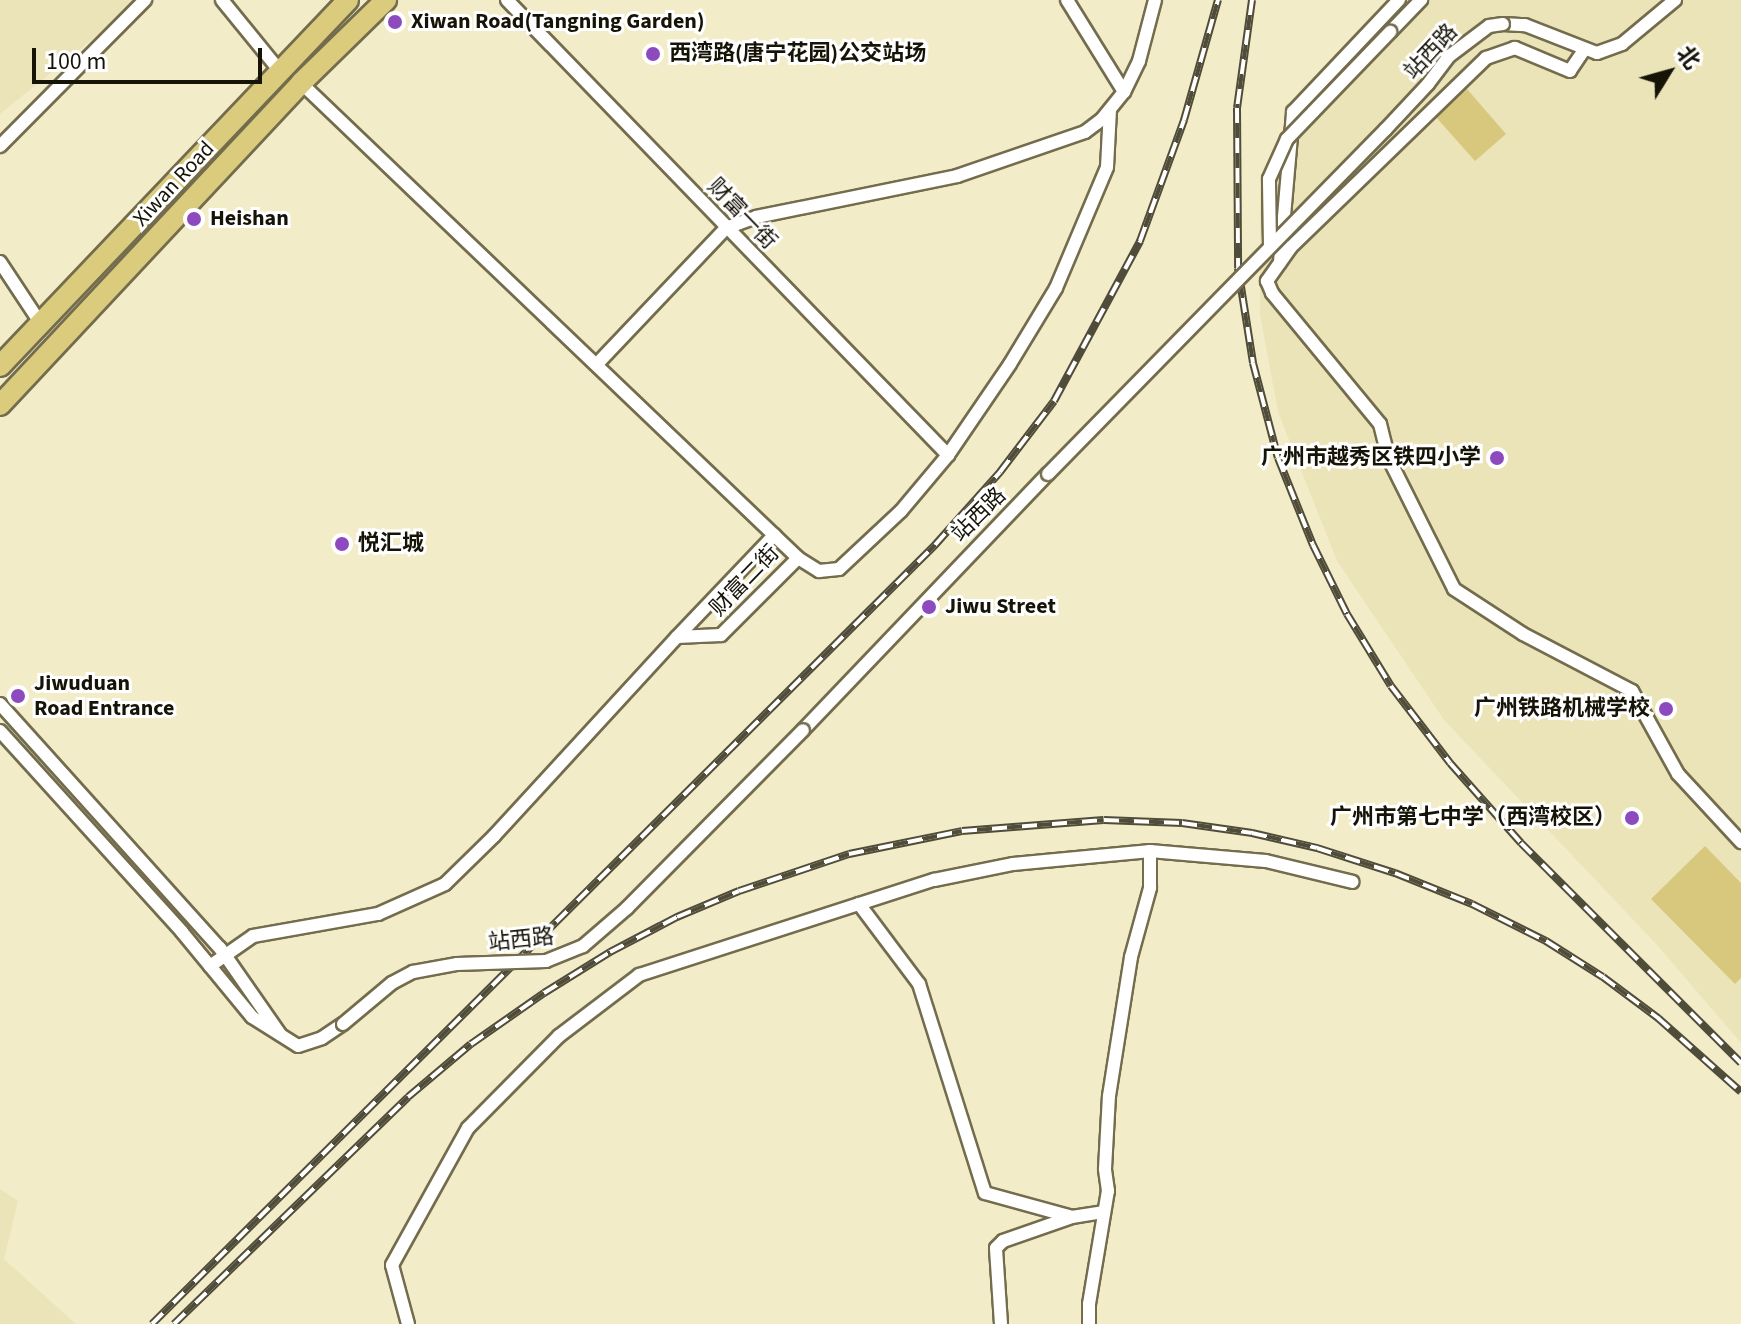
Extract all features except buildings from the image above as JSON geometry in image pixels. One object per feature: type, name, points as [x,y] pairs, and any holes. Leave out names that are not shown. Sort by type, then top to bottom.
[{"type":"main road","name":"Xiwan Road","points":[[0,366],[348,0]]},
{"type":"main road","name":"Xiwan Road","points":[[0,405],[301,83],[386,0]]},
{"type":"street","points":[[0,146],[145,0]]},
{"type":"street","points":[[222,0],[280,71]]},
{"type":"street","name":"财富一街","points":[[507,0],[948,455]]},
{"type":"street","points":[[1067,0],[1124,92]]},
{"type":"street","points":[[597,364],[726,228],[756,217],[909,188],[1003,163],[1085,132],[1110,110],[1124,92],[1139,61],[1155,0]]},
{"type":"street","points":[[1280,265],[1293,112],[1399,0]]},
{"type":"street","points":[[1270,246],[1269,179],[1287,139],[1421,0]]},
{"type":"street","points":[[1675,0],[1644,28],[1610,51],[1597,53],[1584,50],[1570,71],[1515,48],[1486,58],[1291,247],[1267,281],[1272,293],[1380,424],[1389,459],[1454,589],[1523,634],[1632,691],[1678,774],[1741,842]]},
{"type":"street","name":"站西路","points":[[0,731],[252,1017],[290,1044],[307,1045],[343,1024],[392,983],[413,972],[457,964],[546,961],[583,946],[627,908],[803,730],[1385,130],[1428,84],[1448,57],[1489,26],[1503,24],[1525,25],[1584,50]]},
{"type":"street","name":"财富二街","points":[[301,83],[798,558],[721,635],[677,637]]},
{"type":"street","points":[[798,558],[819,571],[839,569],[901,511],[948,455],[1056,288],[1107,167],[1110,110]]},
{"type":"street","points":[[0,262],[41,324]]},
{"type":"street","points":[[210,966],[253,936],[378,914],[445,884],[486,845],[774,535]]},
{"type":"street","points":[[0,704],[225,954],[282,1036]]},
{"type":"street","points":[[1089,1324],[1108,1191],[1105,1169],[1109,1096],[1131,957],[1150,888],[1150,851]]},
{"type":"street","points":[[408,1324],[392,1265],[468,1128],[559,1036],[639,975],[934,880],[1013,864],[1150,851],[1266,861],[1353,882]]},
{"type":"street","points":[[859,904],[919,984],[985,1193],[1072,1217]]},
{"type":"street","points":[[1001,1324],[996,1248],[1003,1241],[1072,1217],[1103,1212]]},
{"type":"shaded area","points":[[0,0],[141,0],[0,114]]},
{"type":"shaded area","points":[[1416,0],[1741,0],[1741,1043],[1657,945],[1444,720],[1337,561],[1278,412],[1260,315],[1260,177]]},
{"type":"shaded area","points":[[1467,89],[1506,134],[1475,161],[1435,116]]},
{"type":"shaded area","points":[[1705,846],[1741,883],[1741,978],[1735,984],[1651,899]]},
{"type":"shaded area","points":[[0,1189],[18,1201],[4,1259],[76,1324],[0,1324]]},
{"type":"railway","points":[[152,1324],[935,545],[1000,472],[1054,401],[1140,241],[1184,120],[1218,0]]},
{"type":"railway","points":[[1252,0],[1237,108],[1238,268],[1253,363],[1278,458],[1313,545],[1347,614],[1391,686],[1450,763],[1521,843],[1741,1063]]},
{"type":"railway","points":[[174,1324],[408,1097],[471,1044],[544,993],[610,952],[677,917],[739,891],[849,854],[962,831],[1104,820],[1182,823],[1252,833],[1317,848],[1395,873],[1472,904],[1546,941],[1603,977],[1658,1018],[1741,1092]]},
{"type":"place","name":"Xiwan Road(Tangning Garden)","points":[[395,22]]},
{"type":"place","name":"西湾路(唐宁花园)公交站场","points":[[653,54]]},
{"type":"place","name":"Heishan","points":[[194,219]]},
{"type":"place","name":"广州市越秀区铁四小学","points":[[1497,458]]},
{"type":"place","name":"悦汇城","points":[[342,544]]},
{"type":"place","name":"Jiwu Street","points":[[929,607]]},
{"type":"place","name":"Jiwuduan Road Entrance","points":[[18,696]]},
{"type":"place","name":"广州铁路机械学校","points":[[1666,709]]},
{"type":"place","name":"广州市第七中学（西湾校区）","points":[[1632,818]]}]
